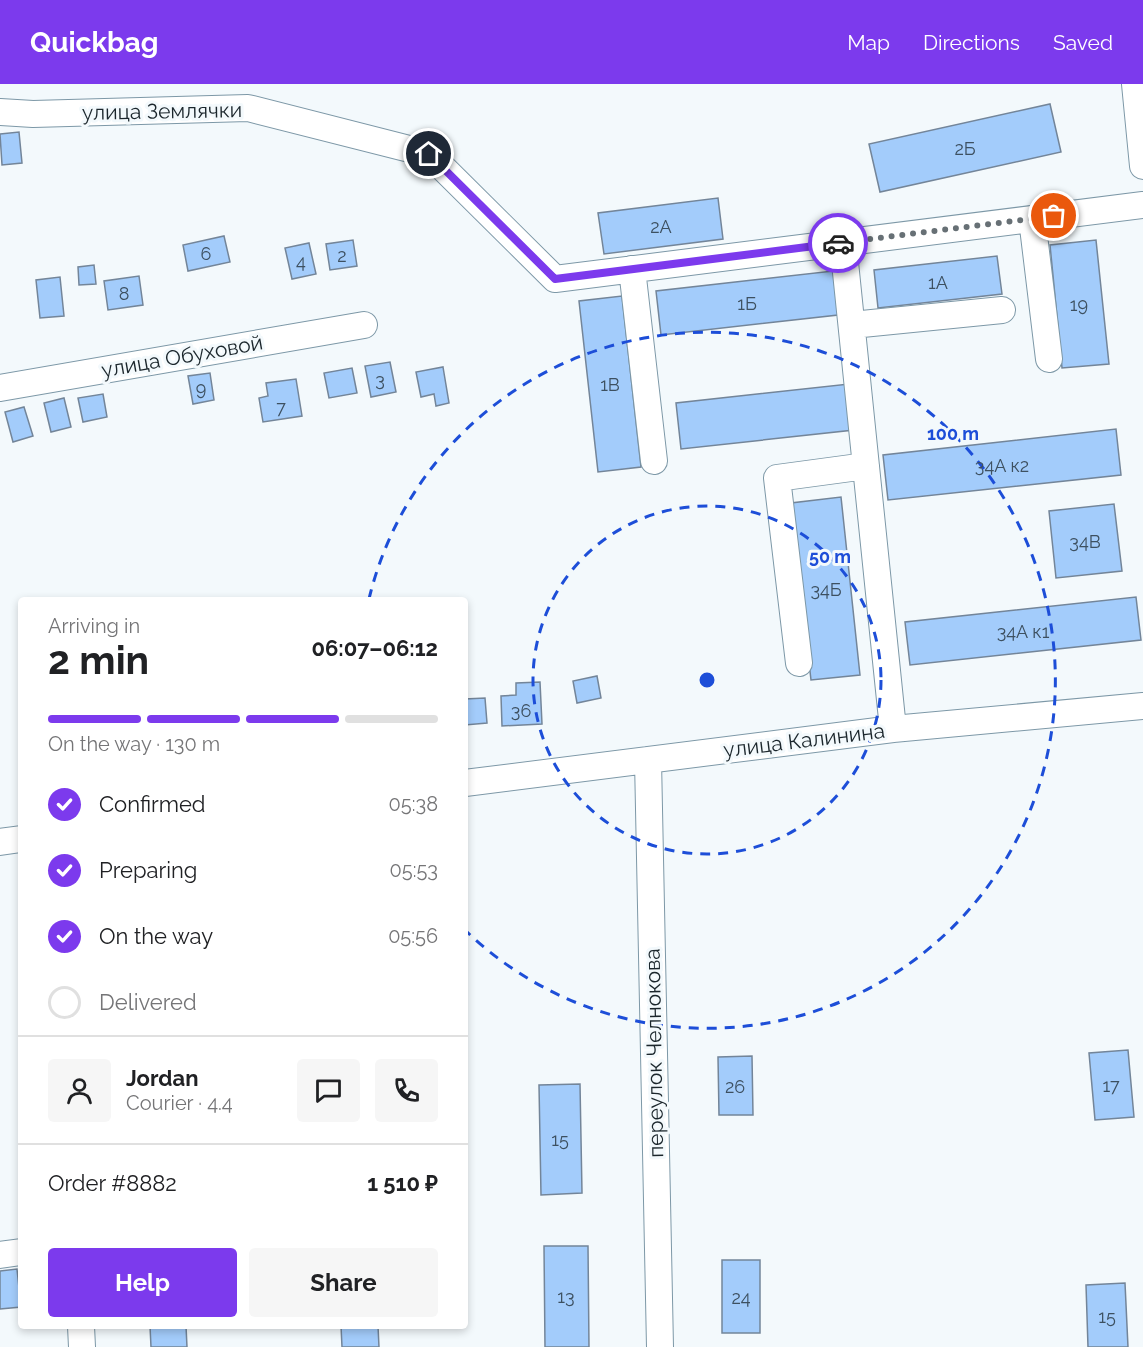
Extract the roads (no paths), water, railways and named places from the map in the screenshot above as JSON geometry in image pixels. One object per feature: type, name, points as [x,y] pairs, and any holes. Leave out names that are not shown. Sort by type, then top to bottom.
[{"type":"street","points":[[1135,84],[1143,166]]},
{"type":"street","name":"улица Землячки","points":[[0,112],[33,114],[248,108],[429,154],[555,279],[632,269]]},
{"type":"street","points":[[654,461],[632,269],[1143,205]]},
{"type":"street","points":[[1032,219],[1049,359]]},
{"type":"street","points":[[843,243],[893,729]]},
{"type":"street","points":[[852,325],[1002,309]]},
{"type":"street","name":"улица Обуховой","points":[[0,388],[364,325]]},
{"type":"street","points":[[799,663],[777,478],[866,466]]},
{"type":"street","name":"улица Калинина","points":[[468,783],[893,729],[1143,706]]},
{"type":"street","name":"переулок Челнокова","points":[[648,760],[660,1347]]},
{"type":"street","points":[[0,842],[18,839]]},
{"type":"street","points":[[0,1255],[18,1252]]},
{"type":"street","points":[[81,1329],[82,1347]]}]
